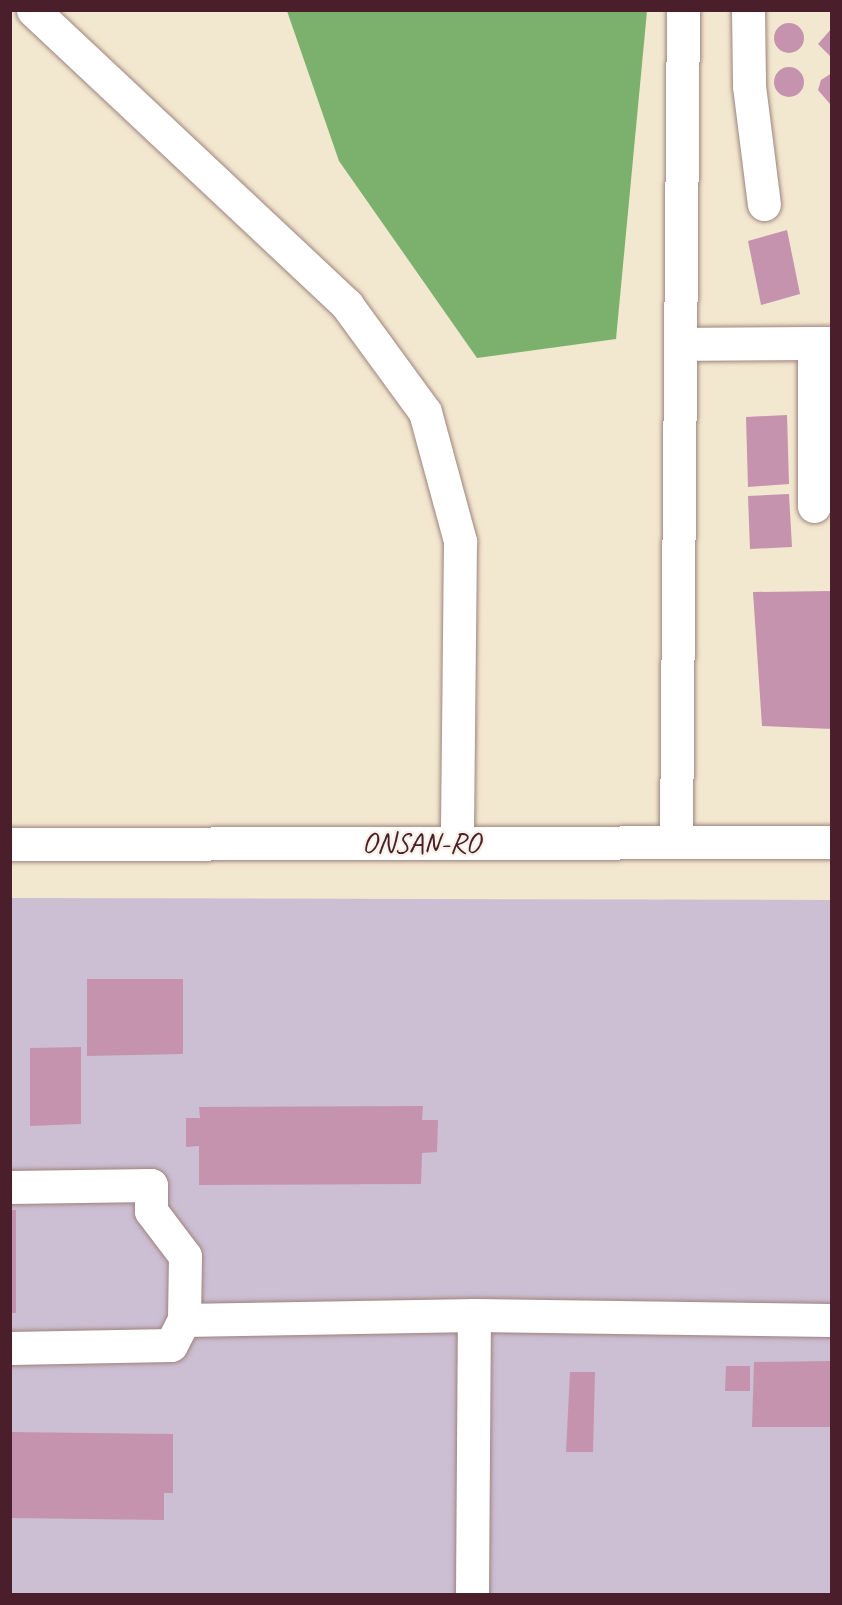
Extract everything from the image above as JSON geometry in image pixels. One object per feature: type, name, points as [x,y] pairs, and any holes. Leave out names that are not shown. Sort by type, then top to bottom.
[{"type":"street","points":[[33,10],[347,305],[425,412],[460,541],[457,842]]},
{"type":"street","points":[[676,840],[683,10]]},
{"type":"street","points":[[748,10],[749,86],[764,204]]},
{"type":"street","points":[[680,344],[823,343],[814,506]]},
{"type":"street","name":"ONSAN-RO","points":[[10,844],[676,840],[831,842]]},
{"type":"street","points":[[10,1187],[151,1185],[151,1211],[185,1256],[184,1320],[171,1345],[10,1348]]},
{"type":"street","points":[[184,1320],[474,1315],[831,1320]]},
{"type":"street","points":[[472,1594],[474,1315]]},
{"type":"shaded area","points":[[11,898],[831,900],[831,1594],[11,1594]]},
{"type":"green space","points":[[287,11],[647,11],[616,339],[477,358],[339,161]]},
{"type":"building","points":[[789,23],[800,27],[804,38],[800,49],[789,53],[778,49],[774,38],[778,27]]},
{"type":"building","points":[[832,28],[832,58],[818,44]]},
{"type":"building","points":[[789,67],[800,71],[804,82],[800,93],[789,97],[778,93],[774,82],[778,71]]},
{"type":"building","points":[[832,73],[832,104],[830,104],[818,90],[821,80]]},
{"type":"building","points":[[787,230],[800,294],[761,305],[748,241]]},
{"type":"building","points":[[787,415],[789,484],[748,487],[746,417]]},
{"type":"building","points":[[789,494],[792,547],[750,549],[748,496]]},
{"type":"building","points":[[832,591],[832,729],[762,726],[753,592]]},
{"type":"building","points":[[87,979],[183,979],[183,1054],[87,1056]]},
{"type":"building","points":[[81,1047],[81,1124],[30,1126],[30,1048]]},
{"type":"building","points":[[423,1106],[422,1120],[438,1120],[437,1152],[422,1153],[421,1184],[199,1185],[199,1146],[186,1147],[186,1118],[200,1118],[199,1107]]},
{"type":"building","points":[[10,1210],[16,1210],[16,1313],[10,1313]]},
{"type":"building","points":[[832,1361],[832,1427],[752,1427],[754,1362]]},
{"type":"building","points":[[726,1366],[750,1366],[750,1391],[725,1391]]},
{"type":"building","points":[[570,1372],[595,1372],[593,1452],[566,1452]]},
{"type":"building","points":[[10,1432],[173,1434],[173,1493],[164,1493],[164,1520],[10,1518]]}]
